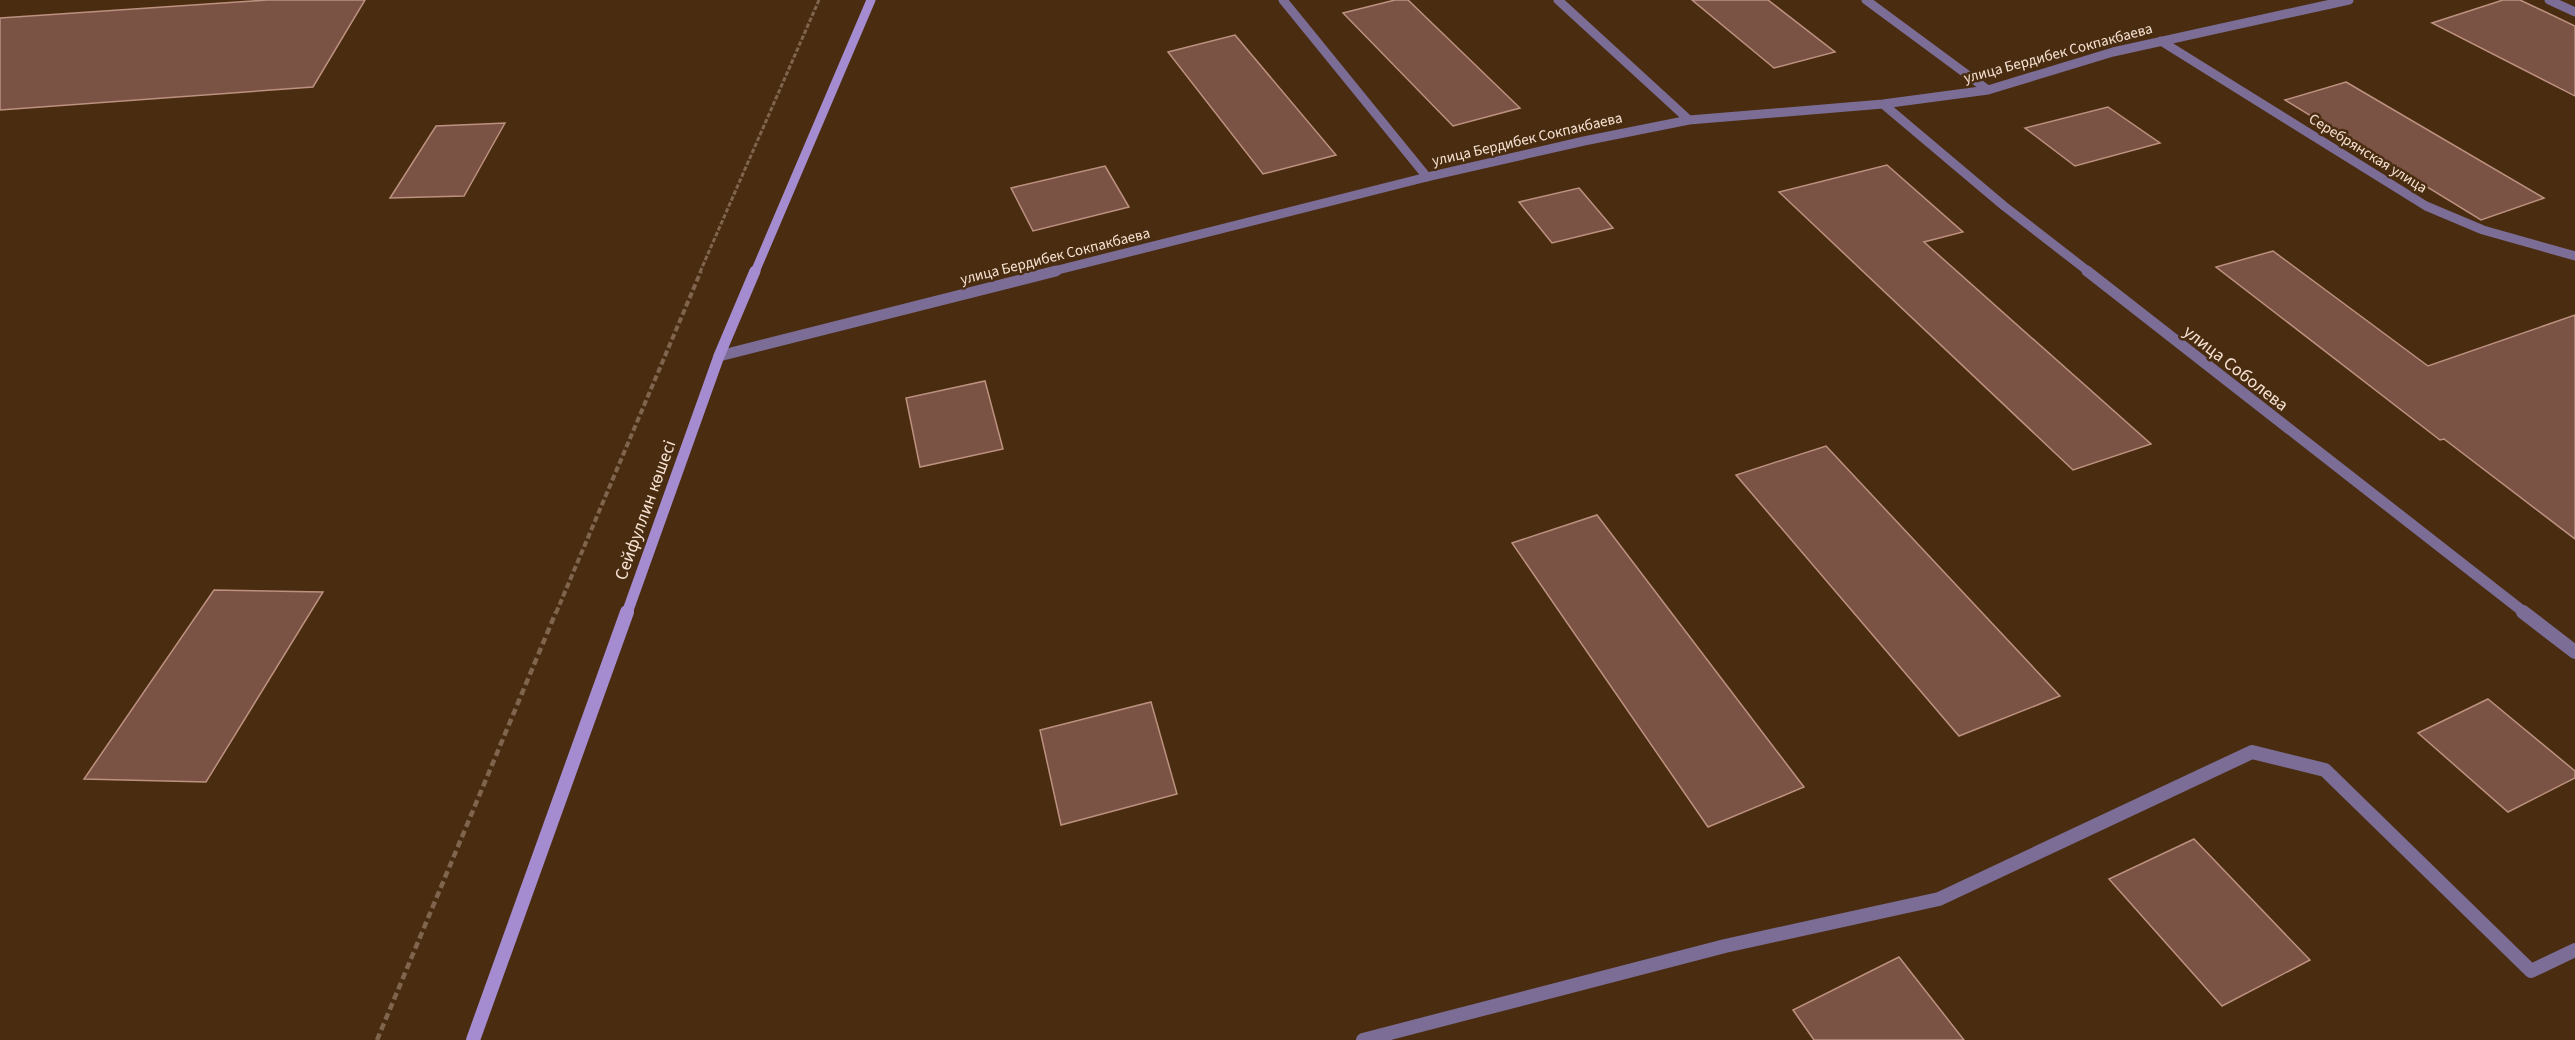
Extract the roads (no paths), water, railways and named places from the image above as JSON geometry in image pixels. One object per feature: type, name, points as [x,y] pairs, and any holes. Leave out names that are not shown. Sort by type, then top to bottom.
[{"type":"main road","name":"Сейфуллин көшесі","points":[[473,1040],[719,356],[871,0]]},
{"type":"street","points":[[1283,0],[1427,177]]},
{"type":"street","points":[[1557,0],[1689,120]]},
{"type":"street","points":[[1866,0],[1988,90]]},
{"type":"street","name":"улица Бердибек Сокпакбаева","points":[[719,356],[1427,177],[1584,141],[1689,120],[1883,104],[1988,90],[2113,52],[2349,0]]},
{"type":"street","points":[[2549,0],[2575,12]]},
{"type":"street","name":"Серебрянская улица","points":[[2161,41],[2426,206],[2483,230],[2575,256]]},
{"type":"street","name":"улица Соболева","points":[[1883,104],[2050,243],[2575,652]]},
{"type":"street","points":[[1363,1040],[1725,946],[1939,899],[2252,752],[2325,770],[2531,970],[2575,950]]}]
